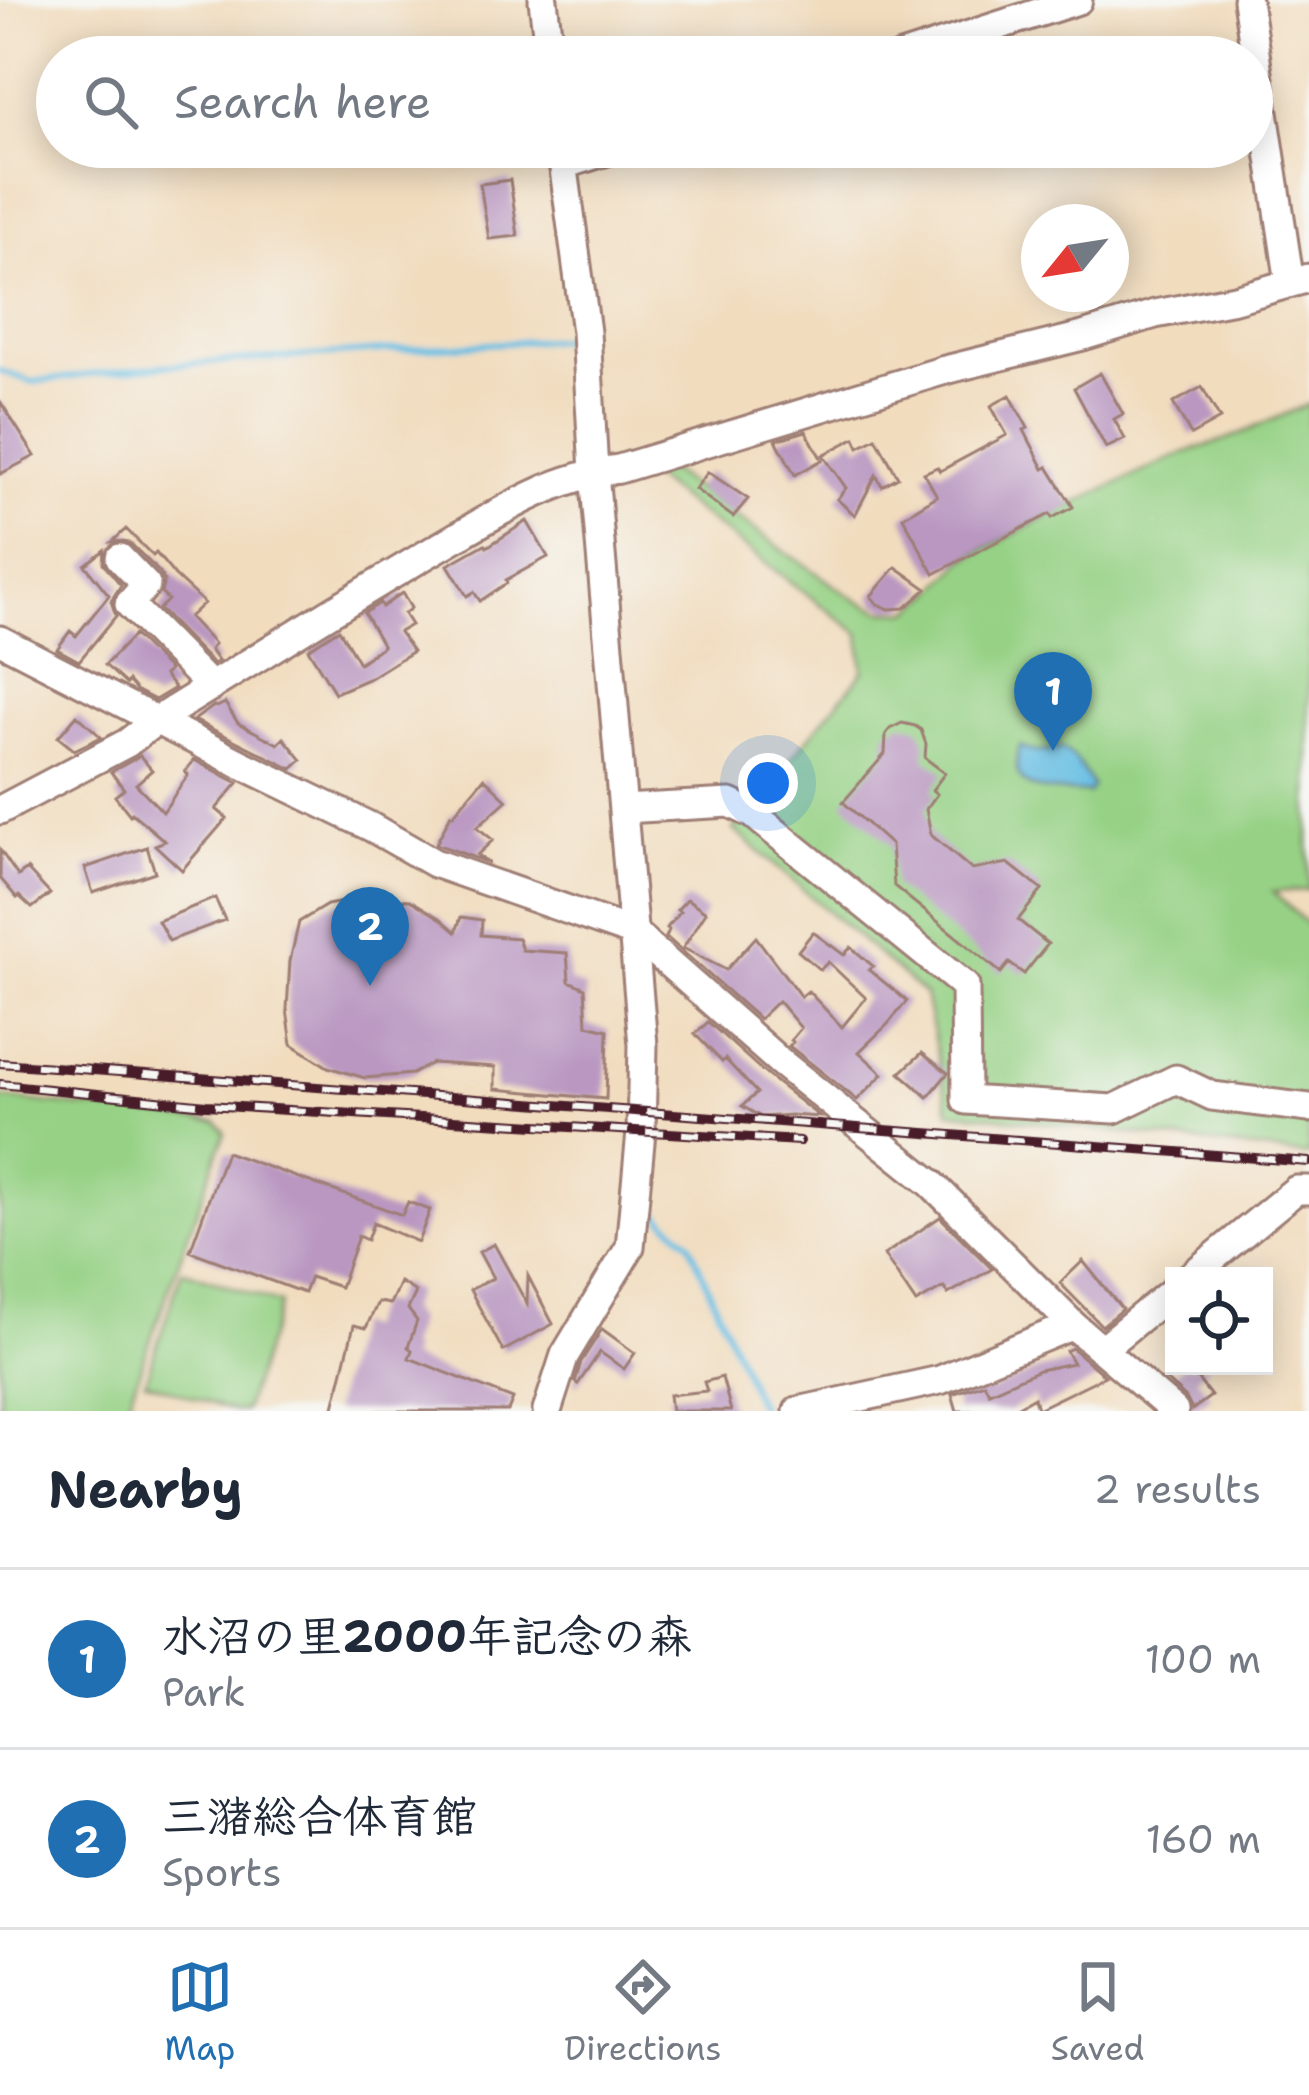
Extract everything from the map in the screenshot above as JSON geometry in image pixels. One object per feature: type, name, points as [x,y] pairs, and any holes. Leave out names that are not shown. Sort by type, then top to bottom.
[{"type":"street","points":[[543,0],[547,36]]},
{"type":"street","points":[[966,36],[1078,0]]},
{"type":"street","points":[[1247,0],[1254,36]]},
{"type":"street","points":[[0,810],[127,743],[211,686],[537,491],[945,370],[1299,281],[1273,140]]},
{"type":"street","points":[[547,1411],[565,1355],[630,1247],[643,1045],[586,332],[564,168]]},
{"type":"street","points":[[120,558],[146,585],[129,604],[211,686]]},
{"type":"street","points":[[0,640],[434,862],[634,933],[779,1061],[932,1184],[1073,1325],[1174,1411]]},
{"type":"street","points":[[623,809],[730,802],[753,814],[965,986],[966,1100],[1114,1108],[1176,1079],[1212,1096],[1309,1108]]},
{"type":"street","points":[[1202,1267],[1296,1190],[1309,1190]]},
{"type":"street","points":[[1103,1348],[1165,1297]]},
{"type":"street","points":[[798,1411],[940,1380],[1073,1325]]},
{"type":"green space","points":[[1309,404],[1309,890],[1273,892],[1309,926],[1309,1156],[949,1111],[925,995],[733,829],[863,672],[860,634],[643,471],[664,467],[854,599],[882,611],[909,612],[964,560],[1186,452]]},
{"type":"green space","points":[[0,1098],[217,1122],[225,1132],[125,1411],[0,1411]]},
{"type":"green space","points":[[182,1270],[280,1304],[244,1411],[145,1381]]},
{"type":"water","points":[[1020,746],[1034,751],[1064,750],[1092,786],[1089,793],[1025,783],[1017,763]]},
{"type":"building","points":[[510,180],[518,236],[489,239],[480,184]]},
{"type":"building","points":[[1100,373],[1123,414],[1114,419],[1125,439],[1106,448],[1074,388]]},
{"type":"building","points":[[1202,387],[1220,419],[1191,435],[1173,403]]},
{"type":"building","points":[[1010,395],[1044,469],[1048,467],[1073,507],[1052,518],[1050,514],[934,574],[903,517],[937,496],[924,473],[937,467],[940,471],[1007,435],[991,406]]},
{"type":"building","points":[[0,401],[35,456],[0,474]]},
{"type":"building","points":[[806,431],[822,460],[795,475],[776,440]]},
{"type":"building","points":[[855,438],[859,447],[876,438],[898,477],[882,486],[876,475],[855,515],[837,499],[846,488],[823,455]]},
{"type":"building","points":[[708,472],[748,499],[733,517],[695,489]]},
{"type":"building","points":[[527,521],[548,557],[480,601],[474,592],[467,596],[448,565]]},
{"type":"building","points":[[126,529],[204,603],[189,617],[214,644],[210,650],[218,661],[213,664],[159,609],[168,600],[161,593],[160,573],[132,545],[112,542]]},
{"type":"building","points":[[104,550],[103,563],[121,585],[111,601],[116,616],[79,661],[57,649],[70,631],[76,636],[109,595],[85,565]]},
{"type":"building","points":[[896,567],[927,589],[905,608],[889,609],[871,596]]},
{"type":"building","points":[[402,593],[411,608],[404,614],[411,625],[399,632],[413,651],[335,693],[308,649],[339,629],[359,663],[383,646],[364,613]]},
{"type":"building","points":[[134,635],[169,670],[164,675],[175,688],[155,700],[105,665]]},
{"type":"building","points":[[225,703],[238,723],[278,744],[284,738],[302,760],[292,769],[194,720]]},
{"type":"building","points":[[77,715],[101,737],[74,750],[58,737]]},
{"type":"building","points":[[902,723],[921,730],[925,758],[945,773],[926,809],[931,835],[972,870],[1008,863],[1042,890],[1018,920],[1048,944],[1024,974],[1009,963],[1001,973],[894,886],[891,845],[843,802],[885,754],[886,734]]},
{"type":"building","points":[[140,756],[152,770],[136,784],[163,812],[194,760],[238,783],[216,809],[227,818],[182,870],[155,845],[165,841],[130,815],[115,796],[124,789],[111,772]]},
{"type":"building","points":[[484,778],[507,800],[477,827],[493,840],[477,855],[489,863],[436,844],[451,814]]},
{"type":"building","points":[[147,847],[155,872],[93,893],[85,868]]},
{"type":"building","points":[[0,850],[18,876],[27,869],[50,894],[32,908],[17,898],[0,878]]},
{"type":"building","points":[[215,898],[225,920],[169,941],[158,921]]},
{"type":"building","points":[[364,898],[410,900],[456,932],[461,917],[482,920],[481,935],[518,938],[522,950],[567,953],[569,981],[585,988],[587,1025],[608,1030],[606,1099],[495,1089],[495,1067],[432,1063],[412,1074],[365,1078],[328,1067],[292,1044],[287,1009],[299,922],[327,905]]},
{"type":"building","points":[[687,899],[706,912],[683,948],[726,970],[756,937],[801,997],[808,991],[842,1027],[866,998],[828,962],[820,970],[798,951],[813,932],[844,955],[851,947],[873,966],[869,970],[907,1001],[859,1052],[883,1074],[857,1100],[789,1046],[801,1028],[778,1001],[759,1019],[666,937]]},
{"type":"building","points":[[708,1022],[820,1117],[761,1117],[742,1106],[757,1093],[695,1034]]},
{"type":"building","points":[[922,1053],[948,1073],[928,1097],[900,1073]]},
{"type":"building","points":[[226,1152],[402,1215],[408,1202],[430,1210],[418,1242],[373,1223],[367,1240],[358,1236],[340,1287],[310,1277],[304,1293],[190,1251]]},
{"type":"building","points":[[940,1217],[992,1269],[948,1294],[944,1287],[916,1303],[884,1255]]},
{"type":"building","points":[[494,1244],[527,1304],[528,1276],[553,1324],[503,1351],[470,1290],[493,1278],[479,1252]]},
{"type":"building","points":[[1083,1261],[1122,1309],[1102,1326],[1060,1283]]},
{"type":"building","points":[[400,1282],[416,1292],[408,1309],[417,1321],[409,1358],[513,1399],[508,1411],[333,1411],[354,1325],[366,1328],[378,1302],[390,1304]]},
{"type":"building","points":[[602,1329],[635,1353],[624,1369],[600,1352],[578,1384],[581,1362]]},
{"type":"building","points":[[1072,1348],[1105,1376],[1037,1409],[1034,1397],[1009,1411],[957,1411],[952,1394],[984,1383],[989,1392],[1039,1370],[1073,1363],[1066,1351]]},
{"type":"building","points":[[1172,1375],[1199,1375],[1211,1396],[1192,1410],[1166,1380]]},
{"type":"building","points":[[722,1377],[731,1411],[671,1411],[669,1395],[707,1391],[704,1382]]},
{"type":"waterway","points":[[0,371],[33,382],[159,366],[578,338]]},
{"type":"waterway","points":[[658,1213],[689,1242],[761,1411]]},
{"type":"railway","points":[[0,1063],[1309,1162]]},
{"type":"railway","points":[[0,1084],[206,1105],[800,1141]]},
{"type":"place","name":"水沼の里2000年記念の森","points":[[1053,751]]},
{"type":"place","name":"三潴総合体育館","points":[[370,986]]}]
